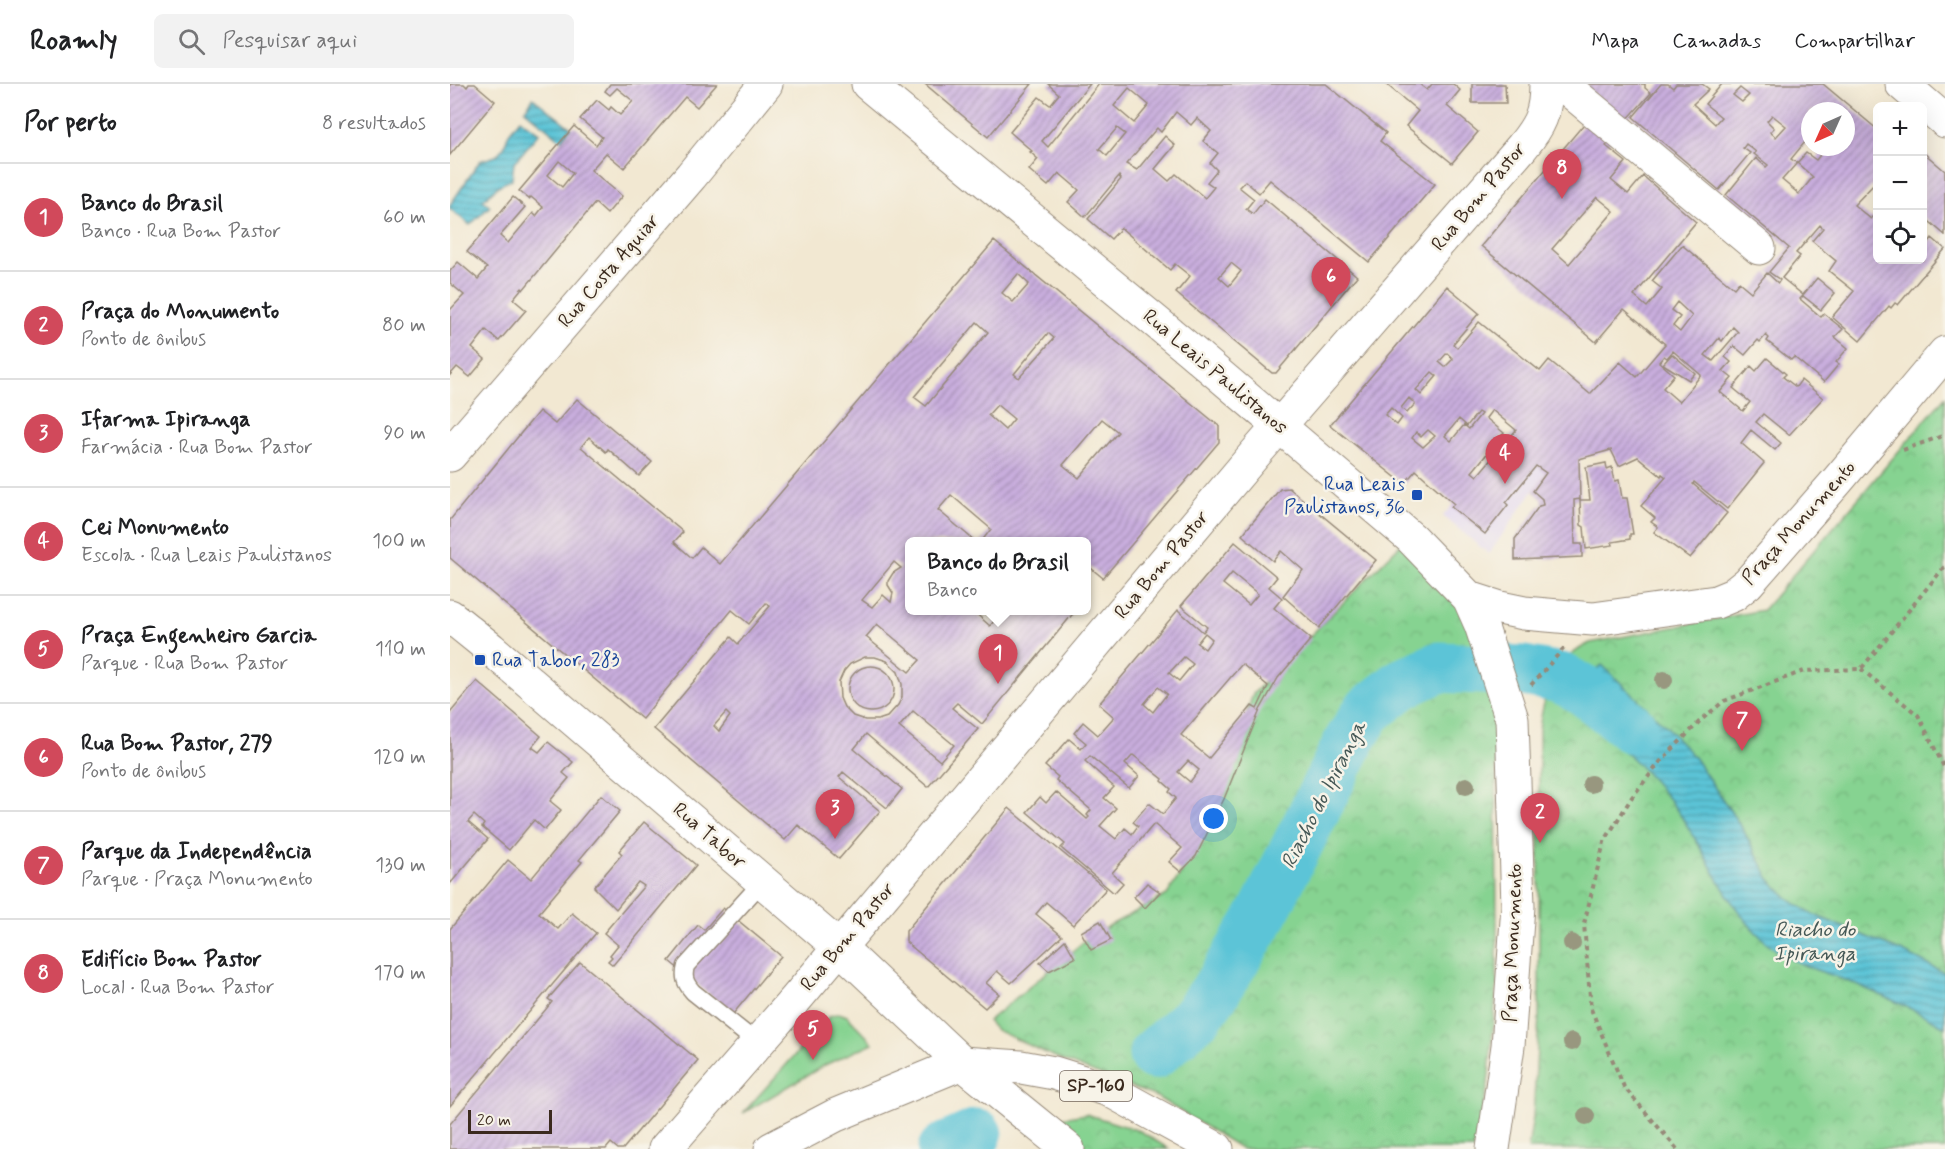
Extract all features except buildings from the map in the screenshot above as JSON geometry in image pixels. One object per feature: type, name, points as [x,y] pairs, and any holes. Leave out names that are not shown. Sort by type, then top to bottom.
[{"type":"main road","name":"Rua Costa Aguiar","points":[[450,455],[691,176],[766,84]]},
{"type":"main road","name":"Rua Leais Paulistanos","points":[[868,84],[1411,537],[1475,612],[1519,693]]},
{"type":"main road","name":"Rua Bom Pastor","points":[[665,1149],[1280,426],[1537,129],[1546,106],[1546,84]]},
{"type":"main road","points":[[1562,84],[1759,248]]},
{"type":"main road","points":[[1902,84],[1945,121]]},
{"type":"main road","name":"Praça Monumento","points":[[1475,612],[1500,608],[1524,613],[1593,619],[1716,602],[1733,595],[1748,583],[1945,353]]},
{"type":"main road","name":"Rua Tabor","points":[[450,616],[491,648],[839,947],[962,1063],[1068,1149]]},
{"type":"main road","name":"Praça Monumento","points":[[1493,1149],[1508,1046],[1518,906],[1512,719],[1519,693]]},
{"type":"main road","name":"SP-160","points":[[771,1149],[836,1115],[962,1063],[1021,1067],[1043,1071],[1109,1090],[1217,1149]]},
{"type":"lane","points":[[757,1043],[693,992],[686,984],[684,974],[686,966],[762,882]]},
{"type":"path","points":[[1861,669],[1945,566]]},
{"type":"path","points":[[1519,693],[1550,662]]},
{"type":"path","points":[[1677,1149],[1624,1087],[1591,1009],[1584,924],[1604,842],[1632,797],[1660,762],[1701,720],[1724,701],[1804,671],[1861,669],[1918,715],[1945,768]]},
{"type":"shaded area","points":[[1526,420],[1561,450],[1489,554],[1443,516]]},
{"type":"green space","points":[[1945,397],[1945,1149],[1528,1149],[1533,1117],[1539,1016],[1539,729],[1547,690],[1552,678],[1566,659],[1590,643],[1763,610]]},
{"type":"green space","points":[[1404,541],[1473,612],[1501,696],[1496,725],[1497,982],[1488,1084],[1474,1149],[1242,1149],[1157,1097],[1064,1061],[996,1030],[988,1021],[1092,935],[1167,895],[1209,829],[1253,694]]},
{"type":"green space","points":[[839,1013],[847,1016],[873,1043],[825,1065],[743,1113],[830,1016]]},
{"type":"green space","points":[[1086,1114],[1140,1131],[1169,1149],[1084,1149],[1061,1118]]},
{"type":"water","points":[[533,98],[571,128],[561,140],[525,110]]},
{"type":"water","points":[[520,119],[539,133],[514,163],[512,179],[498,186],[483,200],[490,206],[470,225],[450,209],[450,205],[480,161],[496,156],[504,147],[509,133]]},
{"type":"water","name":"Riacho do Ipiranga","points":[[1602,665],[1668,728],[1694,757],[1742,828],[1771,881],[1788,898],[1810,913],[1903,952],[1945,973],[1945,1027],[1882,995],[1791,959],[1760,936],[1733,904],[1679,813],[1654,781],[1625,752],[1563,698]]},
{"type":"waterway","name":"Riacho do Ipiranga","points":[[1154,1054],[1197,1016],[1214,993],[1261,917],[1350,740],[1368,711],[1402,684],[1439,667],[1524,671],[1561,678],[1584,690],[1632,728]]},
{"type":"waterway","name":"Riacho do Ipiranga","points":[[943,1149],[977,1134]]},
{"type":"place","name":"Edifício Bom Pastor","points":[[1562,199]]},
{"type":"place","name":"Rua Bom Pastor, 279","points":[[1331,307]]},
{"type":"place","name":"Cei Monumento","points":[[1505,484]]},
{"type":"place","name":"Rua Leais Paulistanos, 36","points":[[1417,495]]},
{"type":"place","name":"Rua Tabor, 283","points":[[480,660]]},
{"type":"place","name":"Banco do Brasil","points":[[998,684]]},
{"type":"place","name":"Parque da Independência","points":[[1742,751]]},
{"type":"place","name":"Ifarma Ipiranga","points":[[835,839]]},
{"type":"place","name":"Praça do Monumento","points":[[1540,843]]},
{"type":"place","name":"Praça Engenheiro Garcia","points":[[813,1060]]}]
